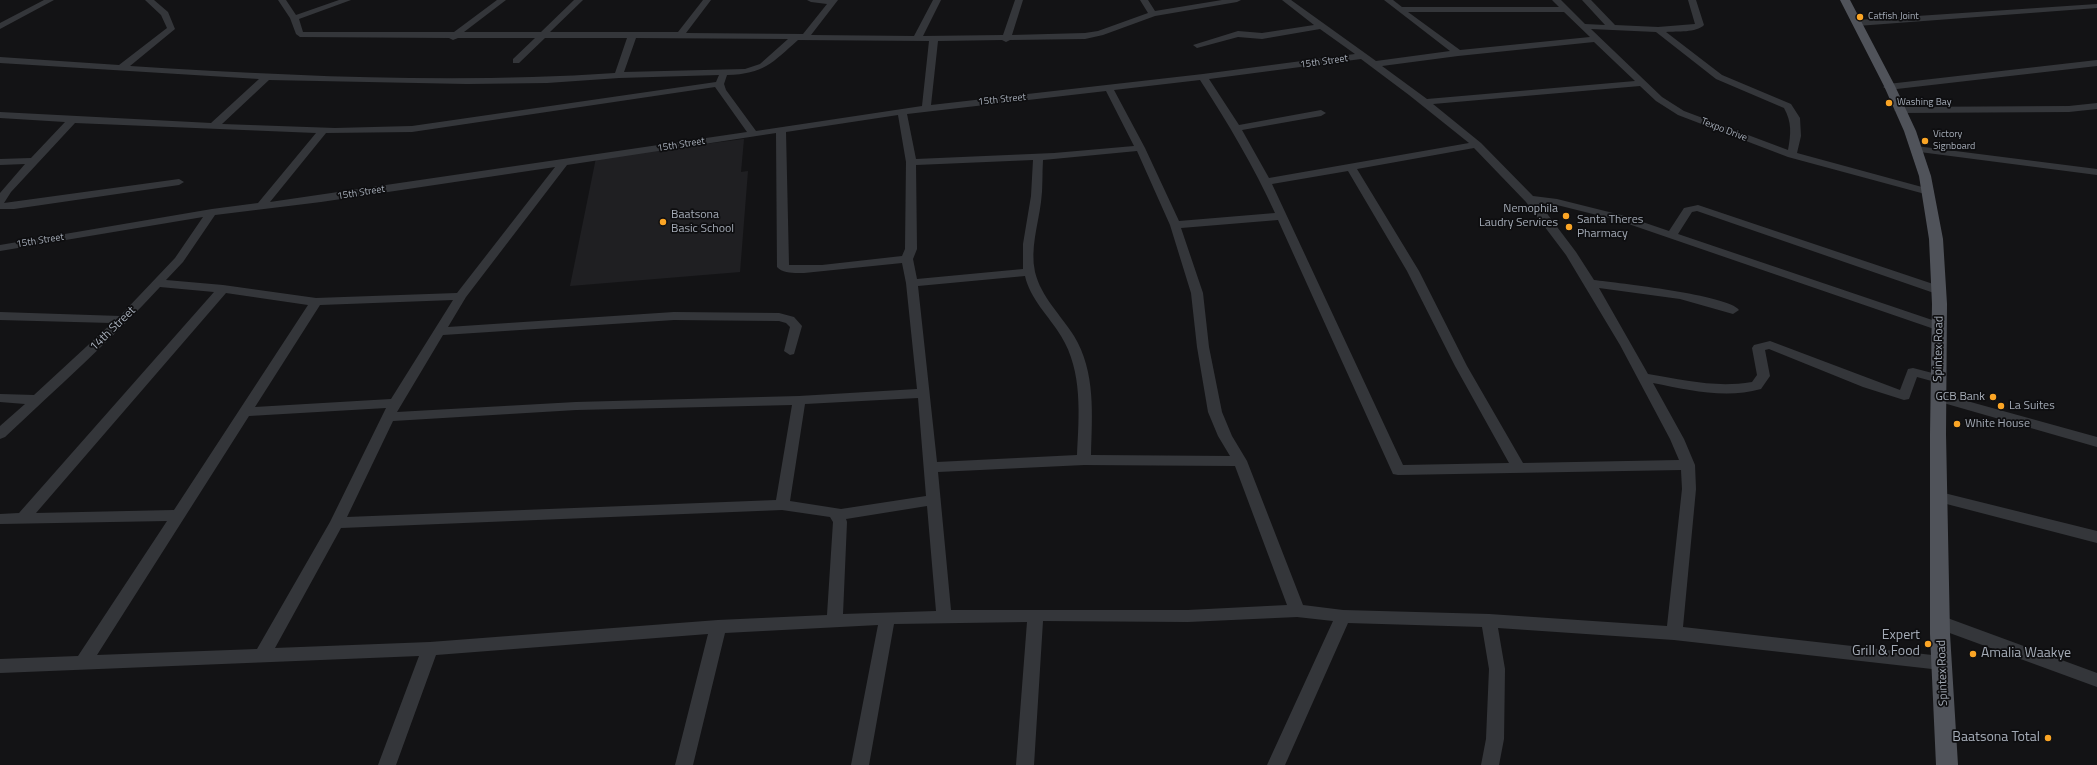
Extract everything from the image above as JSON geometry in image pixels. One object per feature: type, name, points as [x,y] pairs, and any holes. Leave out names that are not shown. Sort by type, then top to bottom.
[{"type":"main road","name":"Spintex Road","points":[[1845,0],[1888,86],[1916,149],[1933,209],[1940,327],[1938,397],[1942,623],[1941,663],[1947,765]]},
{"type":"street","points":[[0,26],[50,0]]},
{"type":"street","points":[[121,68],[171,29],[165,14],[149,0]]},
{"type":"street","points":[[282,0],[294,18],[300,34],[311,35],[680,35],[917,39],[1006,39],[1085,36],[1100,33],[1153,14],[1236,0]]},
{"type":"street","points":[[294,18],[347,0]]},
{"type":"street","points":[[453,36],[502,0]]},
{"type":"street","points":[[516,61],[579,0]]},
{"type":"street","points":[[680,35],[707,0]]},
{"type":"street","points":[[811,0],[833,1]]},
{"type":"street","points":[[917,39],[937,0]]},
{"type":"street","points":[[1006,39],[1019,0]]},
{"type":"street","points":[[1144,0],[1153,14]]},
{"type":"street","points":[[1286,0],[1427,102],[1477,145],[1529,199],[1590,283],[1677,439],[1688,465],[1689,489],[1674,633]]},
{"type":"street","points":[[1388,0],[1458,52]]},
{"type":"street","points":[[1468,0],[1475,10]]},
{"type":"street","name":"Texpo Drive","points":[[1556,0],[1642,83],[1668,106],[1681,114],[1792,155],[1929,192]]},
{"type":"street","points":[[1586,0],[1614,29]]},
{"type":"street","points":[[1582,26],[1614,29],[1686,29],[1700,24],[1692,0]]},
{"type":"street","points":[[0,60],[267,77],[498,81],[619,76],[723,74],[746,72],[763,66],[800,37],[833,1]]},
{"type":"street","points":[[1857,23],[2097,6]]},
{"type":"street","points":[[1399,9],[1566,10]]},
{"type":"street","points":[[1198,45],[1238,34],[1262,36],[1322,26]]},
{"type":"street","points":[[1658,30],[1719,77],[1788,106],[1795,118],[1796,136],[1792,155]]},
{"type":"street","points":[[619,76],[632,36]]},
{"type":"street","points":[[926,108],[934,39]]},
{"type":"street","points":[[1375,64],[1458,52],[1595,39]]},
{"type":"street","name":"15th Street","points":[[0,248],[263,204],[321,199],[781,131],[902,111],[1203,77],[1364,56]]},
{"type":"street","points":[[1888,86],[2097,63]]},
{"type":"street","points":[[723,74],[719,84],[721,90],[753,134]]},
{"type":"street","points":[[213,126],[267,77]]},
{"type":"street","points":[[1203,77],[1236,128],[1266,182],[1398,470],[1688,465]]},
{"type":"street","points":[[1427,102],[1642,83]]},
{"type":"street","points":[[0,115],[72,120],[323,131],[412,129],[719,84]]},
{"type":"street","points":[[1110,88],[1140,148],[1175,225],[1197,293],[1202,347],[1215,412],[1225,436],[1240,461],[1297,611]]},
{"type":"street","points":[[1899,110],[2062,109],[2097,106]]},
{"type":"street","points":[[902,111],[911,162],[911,249],[906,259],[912,283],[924,393],[944,616]]},
{"type":"street","points":[[1236,128],[1322,114]]},
{"type":"street","points":[[0,201],[72,120]]},
{"type":"street","points":[[263,204],[323,131]]},
{"type":"street","points":[[781,131],[783,267],[792,270],[816,269],[906,259]]},
{"type":"street","points":[[1266,182],[1350,166],[1477,145]]},
{"type":"street","points":[[911,162],[1079,156],[1140,148]]},
{"type":"street","points":[[1916,149],[2097,172]]},
{"type":"street","points":[[1038,158],[1036,201],[1027,252],[1029,272],[1038,291],[1074,347],[1083,379],[1085,414],[1084,460]]},
{"type":"street","points":[[0,162],[34,161]]},
{"type":"street","points":[[262,656],[337,523],[395,403],[461,296],[564,163]]},
{"type":"street","points":[[1350,166],[1413,271],[1461,366],[1518,467]]},
{"type":"street","points":[[2084,171],[2097,179]]},
{"type":"street","points":[[0,206],[14,206],[179,182]]},
{"type":"street","points":[[1529,199],[1588,209],[1671,235],[1940,327]]},
{"type":"street","points":[[1671,235],[1688,210],[1698,208],[1938,290]]},
{"type":"street","name":"14th Street","points":[[0,434],[123,320],[179,260],[212,212]]},
{"type":"street","points":[[1175,225],[1282,216]]},
{"type":"street","points":[[912,283],[1029,272]]},
{"type":"street","points":[[157,283],[223,289],[316,302],[461,296]]},
{"type":"street","points":[[1590,283],[1680,296],[1716,304],[1733,310]]},
{"type":"street","points":[[22,519],[223,289]]},
{"type":"street","points":[[82,664],[316,302]]},
{"type":"street","points":[[0,316],[123,320]]},
{"type":"street","points":[[440,331],[674,316],[779,317],[790,320],[796,326],[790,351]]},
{"type":"street","points":[[1643,378],[1723,390],[1756,386],[1764,376],[1758,348],[1770,345],[1868,384],[1904,396],[1913,372],[1939,379]]},
{"type":"street","points":[[389,416],[661,403],[799,400],[924,393]]},
{"type":"street","points":[[1938,397],[2097,442]]},
{"type":"street","points":[[0,398],[38,400]]},
{"type":"street","points":[[782,505],[799,400]]},
{"type":"street","points":[[245,412],[395,403]]},
{"type":"street","points":[[930,467],[1084,460],[1240,461]]},
{"type":"street","points":[[1940,497],[2097,537]]},
{"type":"street","points":[[837,515],[934,500]]},
{"type":"street","points":[[337,523],[782,505],[835,512],[840,522],[835,621]]},
{"type":"street","points":[[0,519],[177,515]]},
{"type":"street","points":[[0,666],[82,664],[430,649],[718,627],[887,618],[1035,615],[1188,616],[1297,611],[1343,616],[1489,622],[1674,633],[1941,663]]},
{"type":"street","points":[[1025,765],[1035,615]]},
{"type":"street","points":[[1276,765],[1343,616]]},
{"type":"street","points":[[860,765],[887,618]]},
{"type":"street","points":[[1489,622],[1497,669],[1495,739],[1490,765]]},
{"type":"street","points":[[1942,623],[2097,680]]},
{"type":"street","points":[[684,765],[718,627]]},
{"type":"street","points":[[387,765],[430,649]]},
{"type":"shaded area","name":"Baatsona Basic School","points":[[744,139],[741,172],[748,171],[740,272],[570,286],[596,158]]},
{"type":"place","name":"Catfish Joint","points":[[1860,17]]},
{"type":"place","name":"Washing Bay","points":[[1889,103]]},
{"type":"place","name":"Victory Signboard","points":[[1925,141]]},
{"type":"place","name":"Nemophila Laudry Services","points":[[1566,216]]},
{"type":"place","name":"Baatsona Basic School","points":[[663,222]]},
{"type":"place","name":"Santa Theres Pharmacy","points":[[1569,227]]},
{"type":"place","name":"GCB Bank","points":[[1993,397]]},
{"type":"place","name":"La Suites","points":[[2001,406]]},
{"type":"place","name":"White House","points":[[1957,424]]},
{"type":"place","name":"Expert Grill & Food","points":[[1928,644]]},
{"type":"place","name":"Amalia Waakye","points":[[1973,654]]},
{"type":"place","name":"Baatsona Total","points":[[2048,738]]}]
